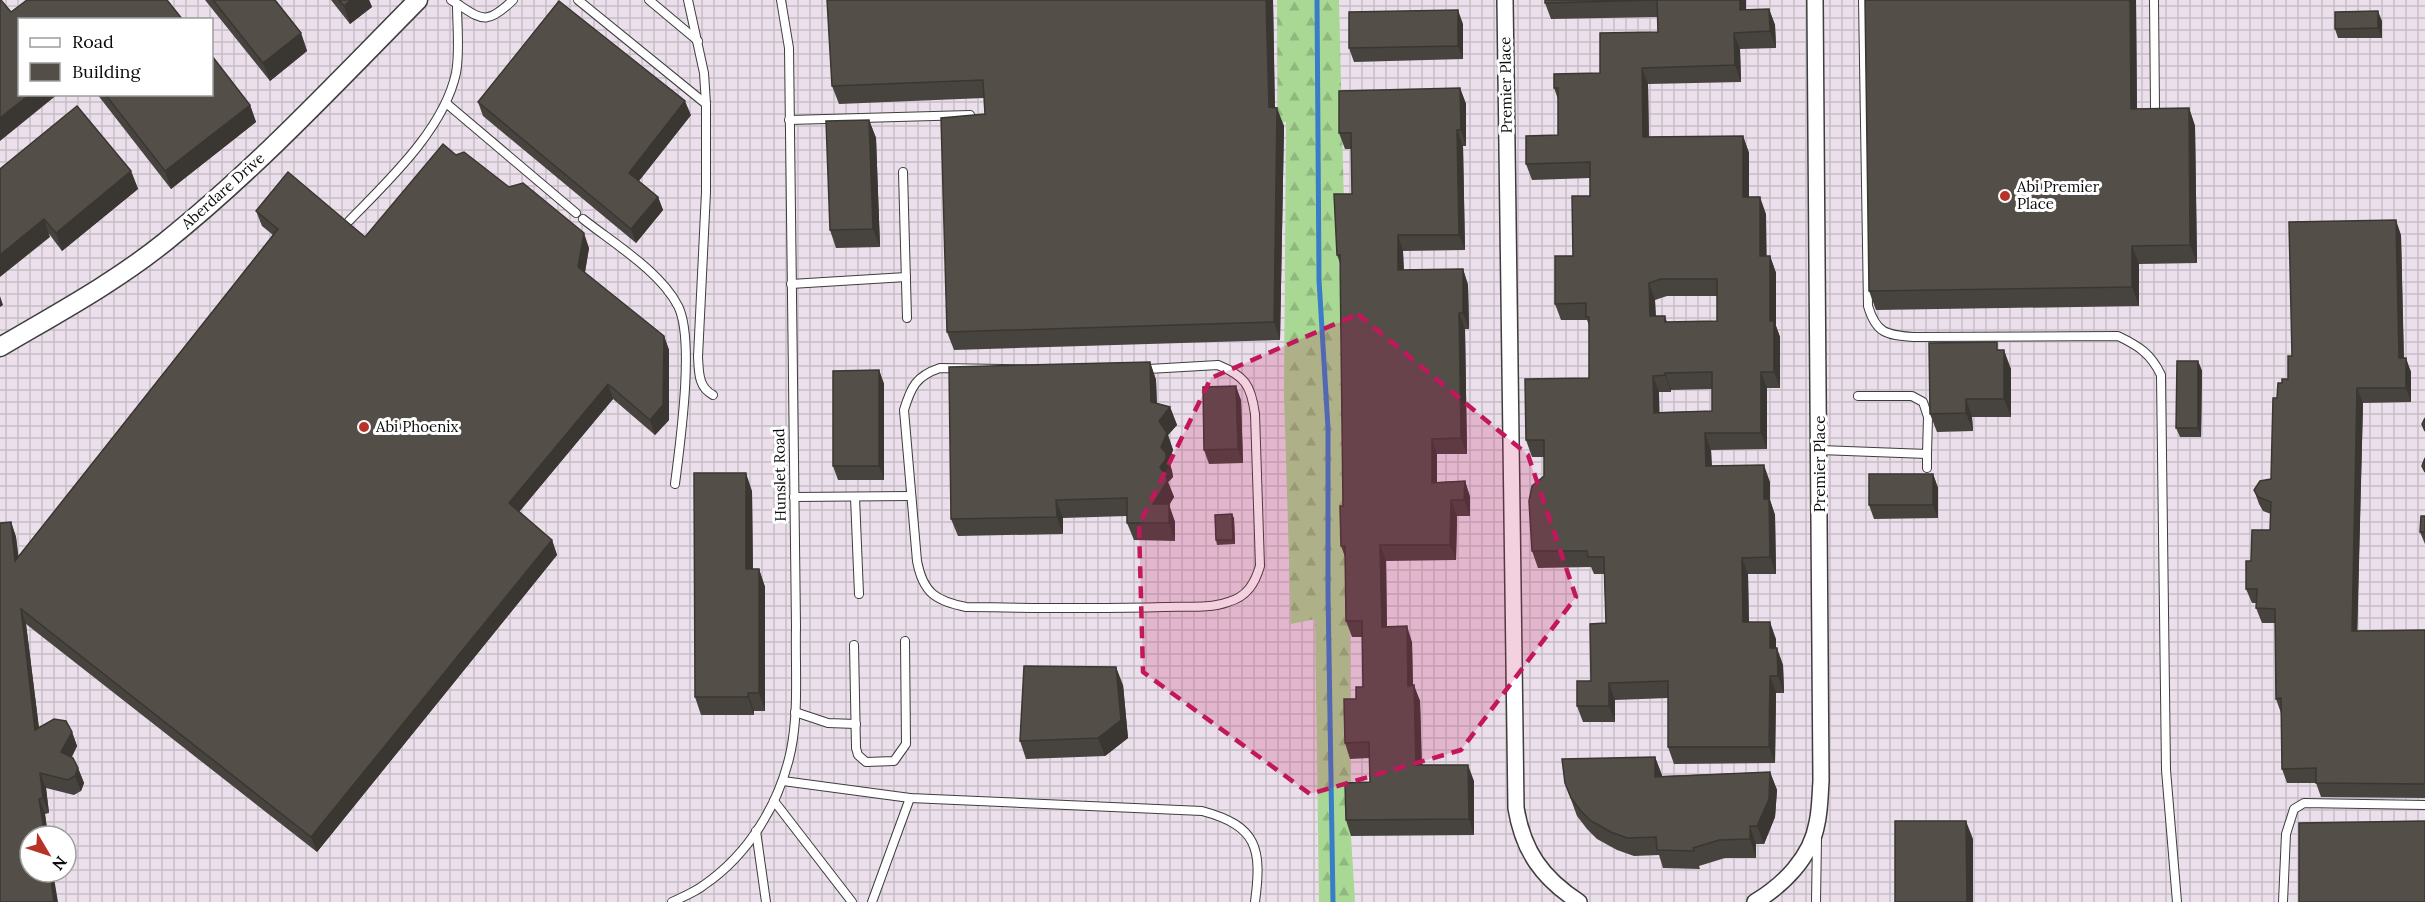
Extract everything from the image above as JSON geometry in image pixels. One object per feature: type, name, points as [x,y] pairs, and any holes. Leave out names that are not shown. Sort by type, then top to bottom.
[{"type":"street","name":"Aberdare Drive","points":[[0,347],[98,289],[164,243],[240,178],[418,0]]},
{"type":"street","name":"Premier Place","points":[[1505,0],[1516,808],[1520,833],[1531,855],[1552,880],[1579,902]]},
{"type":"street","name":"Premier Place","points":[[1755,902],[1773,891],[1802,861],[1817,825],[1821,781],[1815,0]]},
{"type":"lane","points":[[454,2],[480,17],[489,18],[513,0]]},
{"type":"lane","points":[[578,0],[706,104]]},
{"type":"lane","points":[[649,0],[699,41]]},
{"type":"lane","points":[[688,0],[699,41],[706,104],[706,192],[698,357],[700,379],[705,390],[713,395]]},
{"type":"lane","name":"Hunslet Road","points":[[672,902],[704,886],[727,867],[756,831],[783,781],[791,748],[795,712],[789,48],[781,0]]},
{"type":"lane","points":[[1863,0],[1868,306],[1872,318],[1880,329],[1891,336],[1912,337],[2118,336],[2142,348],[2154,361],[2160,375],[2166,770],[2177,902]]},
{"type":"lane","points":[[2154,0],[2155,107]]},
{"type":"lane","points":[[349,221],[391,177],[431,127],[446,103],[456,72],[454,2]]},
{"type":"lane","points":[[446,103],[576,213]]},
{"type":"lane","points":[[789,120],[970,115]]},
{"type":"lane","points":[[903,172],[908,318]]},
{"type":"lane","points":[[583,219],[650,272],[668,290],[683,317],[684,404],[675,484]]},
{"type":"lane","points":[[791,284],[906,277]]},
{"type":"lane","points":[[1218,365],[1235,372],[1252,393],[1257,443],[1260,566],[1254,584],[1241,596],[1229,602],[1215,605],[1144,607],[966,607],[947,603],[932,593],[920,577],[911,496],[904,410],[916,381],[926,372],[940,368],[1114,371],[1218,365]]},
{"type":"lane","points":[[1858,396],[1912,396],[1923,402],[1928,417],[1927,468]]},
{"type":"lane","points":[[1820,450],[1927,454]]},
{"type":"lane","points":[[794,497],[911,496]]},
{"type":"lane","points":[[855,497],[859,594]]},
{"type":"lane","points":[[854,645],[858,755],[866,762],[894,760],[906,744],[905,641]]},
{"type":"lane","points":[[795,712],[828,723],[856,724]]},
{"type":"lane","points":[[783,781],[910,798],[1202,811],[1227,818],[1245,831],[1254,844],[1259,868],[1255,902]]},
{"type":"lane","points":[[872,902],[910,798]]},
{"type":"lane","points":[[774,801],[852,902]]},
{"type":"lane","points":[[2283,902],[2286,834],[2289,818],[2294,809],[2304,803],[2425,805]]},
{"type":"lane","points":[[1816,902],[1817,825]]},
{"type":"lane","points":[[756,831],[766,902]]},
{"type":"highlighted area","points":[[1358,314],[1528,455],[1576,597],[1461,750],[1310,794],[1143,672],[1139,525],[1211,378]]},
{"type":"shaded area","points":[[0,0],[2425,0],[2425,902],[0,902]]},
{"type":"green space","points":[[1277,0],[1339,0],[1344,206],[1338,208],[1339,273],[1344,274],[1345,504],[1350,648],[1351,836],[1355,902],[1319,902],[1315,619],[1291,624],[1284,396],[1286,122],[1278,123]]},
{"type":"building","points":[[0,0],[11,12],[27,0],[167,0],[181,18],[18,18],[18,96],[28,96],[0,118]]},
{"type":"building","points":[[213,0],[275,0],[301,33],[263,63]]},
{"type":"building","points":[[339,0],[351,0],[344,6]]},
{"type":"building","points":[[827,0],[1266,0],[1269,107],[1277,108],[1274,322],[947,332],[941,118],[985,114],[983,80],[832,86]]},
{"type":"building","points":[[1545,0],[1657,0],[1545,3]]},
{"type":"building","points":[[1657,0],[1740,0],[1740,10],[1769,9],[1770,31],[1734,33],[1735,65],[1642,68],[1643,137],[1743,136],[1743,197],[1760,197],[1760,256],[1770,256],[1770,321],[1774,321],[1774,372],[1761,372],[1761,433],[1705,433],[1706,466],[1764,465],[1764,499],[1769,499],[1770,557],[1742,558],[1743,622],[1770,622],[1770,648],[1777,648],[1778,676],[1770,676],[1769,747],[1668,747],[1668,681],[1609,683],[1609,706],[1577,706],[1577,681],[1591,681],[1590,624],[1606,623],[1604,557],[1588,557],[1587,551],[1532,551],[1529,501],[1532,486],[1544,476],[1544,440],[1526,440],[1525,379],[1589,378],[1589,317],[1586,317],[1586,303],[1555,304],[1555,256],[1573,256],[1572,196],[1590,196],[1590,162],[1526,164],[1526,136],[1558,135],[1558,88],[1554,88],[1554,74],[1600,73],[1600,33],[1658,32]],"holes":[[[1661,279],[1717,279],[1717,321],[1665,322],[1665,316],[1650,316],[1649,283]],[[1712,372],[1712,411],[1654,413],[1653,376],[1665,375],[1665,373]]]},
{"type":"building","name":"Abi Premier Place","points":[[1865,0],[2130,0],[2131,109],[2189,108],[2190,245],[2132,246],[2132,287],[1869,291]]},
{"type":"building","points":[[559,1],[685,101],[629,173],[658,197],[631,229],[478,102]]},
{"type":"building","points":[[1458,10],[1458,46],[1349,48],[1349,12]]},
{"type":"building","points":[[2378,11],[2378,28],[2335,29],[2335,12]]},
{"type":"building","points":[[213,57],[250,105],[165,171],[107,96],[213,96]]},
{"type":"building","points":[[1460,88],[1461,130],[1457,130],[1459,235],[1398,235],[1398,270],[1463,269],[1463,313],[1459,313],[1461,438],[1432,439],[1432,483],[1465,481],[1464,500],[1451,500],[1450,545],[1380,545],[1382,627],[1407,626],[1408,686],[1414,685],[1416,765],[1468,765],[1469,819],[1346,820],[1345,783],[1370,782],[1369,742],[1345,743],[1344,699],[1356,699],[1356,687],[1363,687],[1362,621],[1346,621],[1345,546],[1341,546],[1340,506],[1343,506],[1340,255],[1337,255],[1334,194],[1352,194],[1351,133],[1339,133],[1339,91]]},
{"type":"building","points":[[77,106],[131,171],[56,233],[44,219],[0,255],[0,169]]},
{"type":"building","points":[[869,120],[873,229],[830,230],[826,121]]},
{"type":"building","name":"Abi Phoenix","points":[[443,144],[456,155],[464,152],[509,187],[523,183],[584,233],[578,267],[664,336],[663,405],[650,420],[608,384],[509,503],[552,540],[311,837],[21,609],[35,730],[54,719],[66,721],[72,732],[61,752],[73,758],[78,768],[75,776],[68,780],[40,773],[43,798],[39,799],[43,824],[18,824],[18,884],[52,884],[54,902],[0,902],[0,523],[11,522],[15,561],[278,229],[256,211],[288,172],[365,237]]},
{"type":"building","points":[[2396,220],[2399,358],[2406,358],[2406,388],[2357,388],[2352,631],[2425,630],[2425,784],[2316,783],[2316,768],[2282,769],[2281,698],[2276,699],[2275,609],[2256,608],[2257,589],[2246,589],[2246,561],[2251,561],[2252,530],[2270,530],[2271,502],[2258,497],[2254,490],[2260,481],[2271,479],[2273,398],[2277,398],[2278,383],[2282,383],[2282,379],[2288,379],[2288,356],[2292,356],[2289,222]]},
{"type":"building","points":[[1997,342],[1997,350],[2004,350],[2004,399],[1966,399],[1966,413],[1930,414],[1929,343]]},
{"type":"building","points":[[2177,361],[2198,361],[2198,428],[2176,428]]},
{"type":"building","points":[[1150,362],[1151,402],[1170,407],[1159,421],[1167,433],[1161,447],[1166,453],[1166,459],[1160,467],[1168,480],[1153,504],[1169,504],[1169,523],[1127,523],[1127,498],[1056,500],[1057,517],[951,519],[949,367]]},
{"type":"building","points":[[879,370],[879,466],[833,466],[833,371]]},
{"type":"building","points":[[1236,386],[1238,449],[1204,450],[1203,387]]},
{"type":"building","points":[[694,473],[746,473],[746,569],[759,569],[759,693],[748,693],[748,697],[695,697]]},
{"type":"building","points":[[1869,474],[1933,474],[1933,505],[1869,505]]},
{"type":"building","points":[[1232,514],[1233,540],[1216,540],[1215,515]]},
{"type":"building","points":[[2421,516],[2425,516],[2425,532],[2420,532]]},
{"type":"building","points":[[1024,666],[1116,667],[1121,720],[1098,738],[1020,741]]},
{"type":"building","points":[[1655,757],[1655,777],[1770,772],[1769,799],[1757,826],[1750,826],[1750,839],[1719,840],[1693,848],[1694,851],[1657,850],[1656,837],[1627,838],[1591,821],[1571,798],[1565,783],[1562,759]]},
{"type":"building","points":[[1895,821],[1966,821],[1967,902],[1895,902]]},
{"type":"building","points":[[2425,821],[2425,902],[2299,902],[2299,823]]},
{"type":"waterway","points":[[1317,0],[1319,280],[1328,428],[1333,902]]},
{"type":"place","name":"Abi Premier Place","points":[[2005,196]]},
{"type":"place","name":"Abi Phoenix","points":[[364,427]]}]
